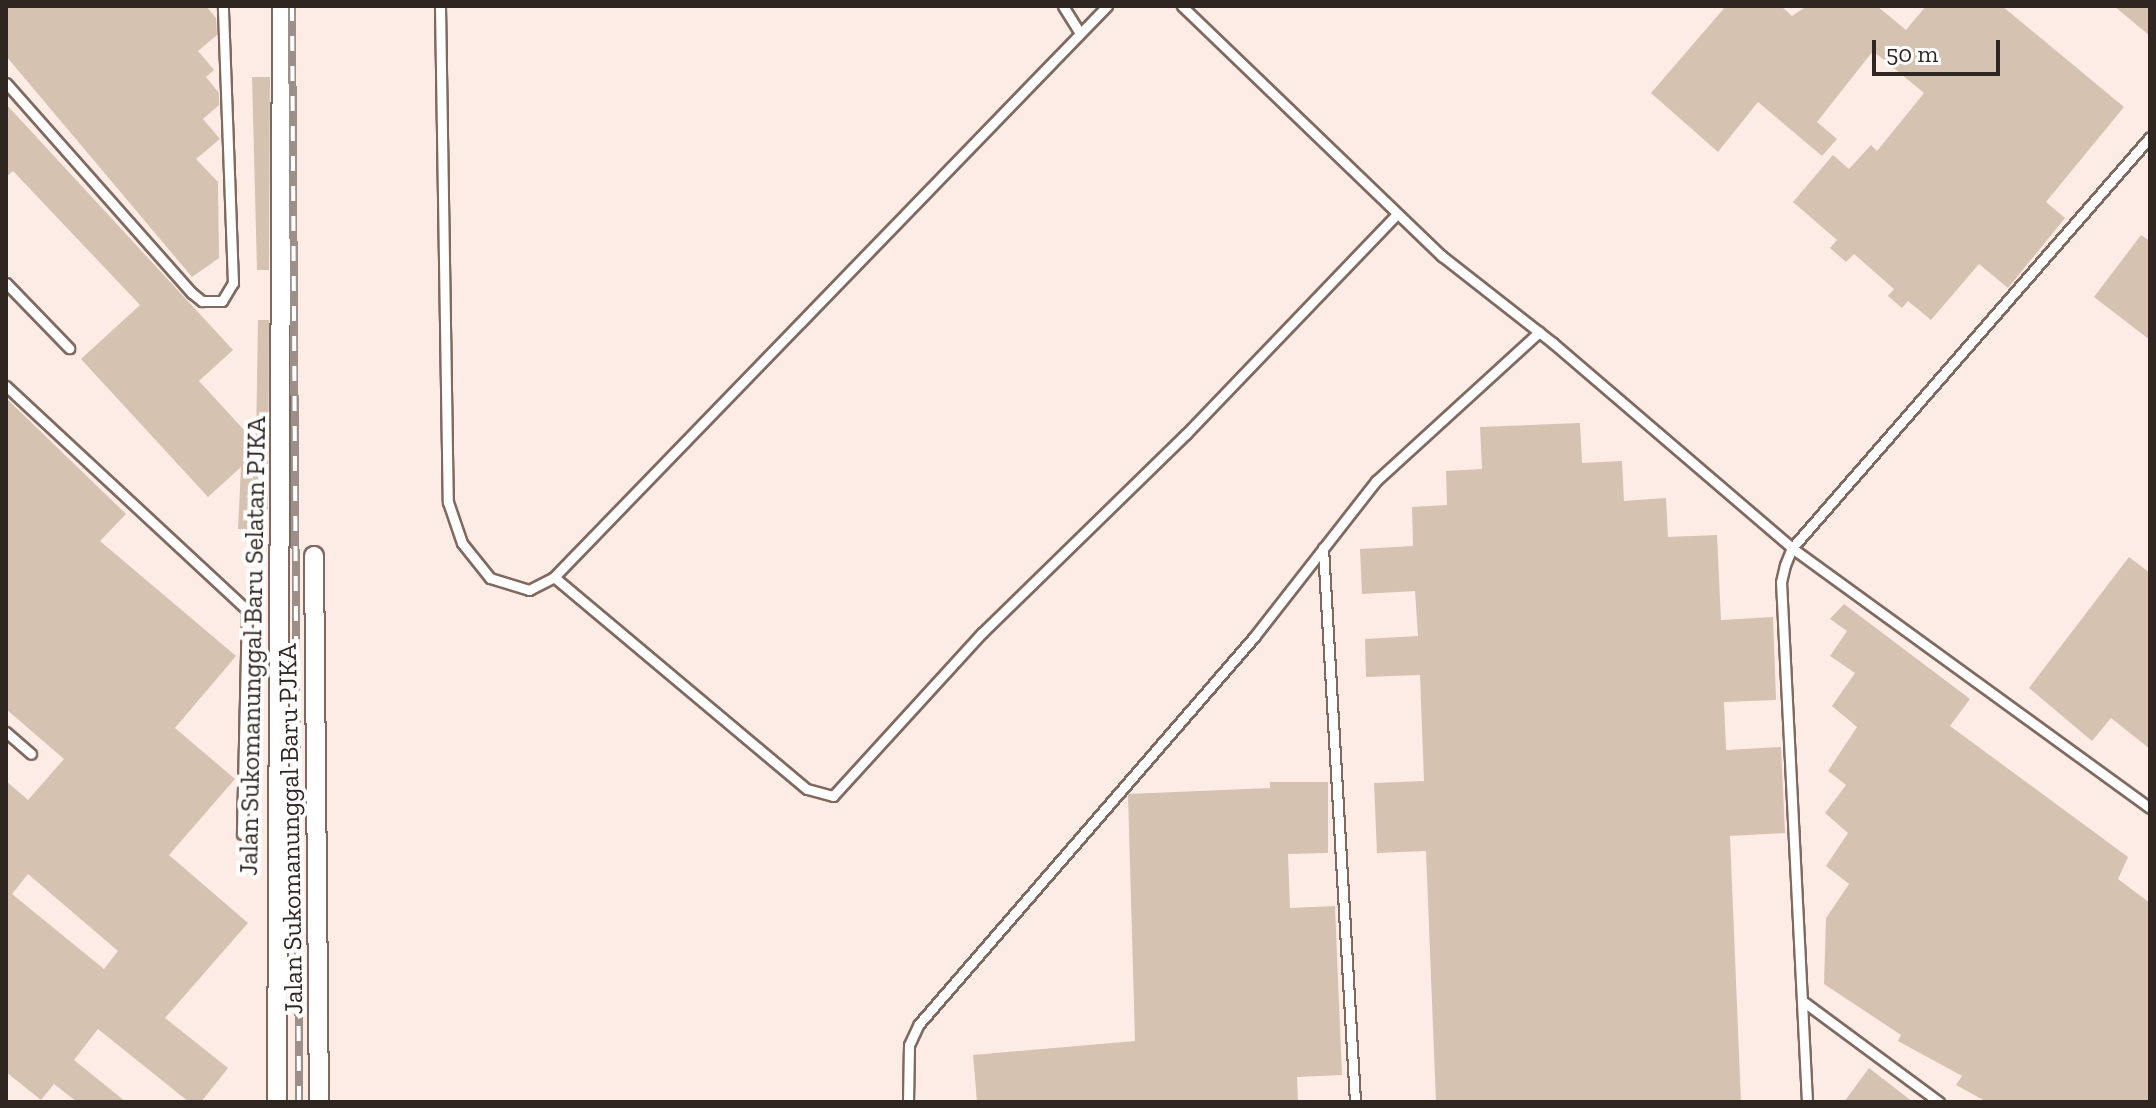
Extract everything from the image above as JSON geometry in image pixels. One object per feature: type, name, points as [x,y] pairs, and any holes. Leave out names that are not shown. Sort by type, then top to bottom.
[{"type":"street","name":"Jalan Sukomanunggal Baru Selatan PJKA","points":[[277,1102],[285,190],[282,6]]},
{"type":"street","name":"Jalan Sukomanunggal Baru PJKA","points":[[314,556],[319,1102]]},
{"type":"lane","points":[[6,83],[192,293],[202,301],[222,301],[233,283],[223,6]]},
{"type":"lane","points":[[440,6],[448,502],[462,543],[490,578],[529,590],[554,577],[1107,6]]},
{"type":"lane","points":[[1063,6],[1080,33]]},
{"type":"lane","points":[[1182,6],[1396,215],[1539,332],[1792,548],[2150,808]]},
{"type":"lane","points":[[1807,1102],[1781,582],[1792,548],[2150,137]]},
{"type":"lane","points":[[554,577],[807,789],[833,796],[982,633],[1186,434],[1396,215]]},
{"type":"lane","points":[[6,283],[69,348]]},
{"type":"lane","points":[[908,1102],[909,1045],[919,1024],[1254,637],[1376,481],[1539,332]]},
{"type":"lane","points":[[6,386],[247,610],[242,834]]},
{"type":"lane","points":[[1323,548],[1355,1102]]},
{"type":"lane","points":[[6,732],[31,754]]},
{"type":"lane","points":[[1804,1002],[1939,1102]]},
{"type":"building","points":[[6,6],[206,6],[216,18],[217,35],[198,51],[214,70],[206,77],[219,93],[219,105],[203,119],[220,139],[196,159],[218,182],[219,258],[192,277],[6,56]]},
{"type":"building","points":[[1726,6],[1781,6],[1792,16],[1807,6],[1877,6],[1906,30],[1926,6],[2002,6],[2124,107],[2046,202],[2065,218],[2008,288],[1979,264],[1931,320],[1908,301],[1902,308],[1888,296],[1894,289],[1854,254],[1846,262],[1830,248],[1837,240],[1793,202],[1833,155],[1849,169],[1871,145],[1877,151],[1924,93],[1873,51],[1817,122],[1837,139],[1822,156],[1758,102],[1718,152],[1651,93]]},
{"type":"building","points":[[2114,6],[2150,6],[2150,36]]},
{"type":"building","points":[[252,77],[270,77],[269,270],[257,270]]},
{"type":"building","points":[[6,104],[233,350],[199,381],[256,443],[258,320],[269,320],[268,509],[258,508],[256,530],[238,529],[241,467],[208,497],[81,359],[140,305],[13,171],[6,177]]},
{"type":"building","points":[[2141,235],[2150,241],[2150,340],[2094,297]]},
{"type":"building","points":[[6,398],[126,514],[100,541],[236,656],[175,728],[235,779],[169,855],[248,923],[165,1018],[228,1068],[201,1102],[189,1102],[98,1029],[74,1060],[126,1102],[77,1102],[54,1084],[41,1100],[6,1072],[6,781],[28,800],[64,759],[6,709]],"holes":[[[28,874],[118,951],[104,969],[12,894]]]},
{"type":"building","points":[[1580,423],[1582,463],[1622,461],[1624,501],[1666,498],[1668,537],[1717,535],[1721,620],[1773,617],[1776,700],[1724,702],[1726,750],[1781,747],[1785,833],[1730,836],[1741,1102],[1436,1102],[1426,851],[1377,853],[1374,783],[1424,781],[1420,675],[1366,677],[1365,639],[1418,636],[1415,591],[1362,594],[1360,549],[1413,546],[1412,507],[1447,505],[1446,471],[1482,469],[1480,427]]},
{"type":"building","points":[[2129,557],[2150,573],[2150,749],[2111,718],[2092,741],[2029,688]]},
{"type":"building","points":[[1844,604],[1970,699],[1950,726],[2128,857],[2118,879],[2150,903],[2150,1102],[1987,1102],[1956,1085],[1962,1076],[1898,1041],[1901,1035],[1824,984],[1826,918],[1849,884],[1826,866],[1848,833],[1825,813],[1846,785],[1828,771],[1857,727],[1832,706],[1855,673],[1830,656],[1847,631],[1830,619]]},
{"type":"building","points":[[1270,782],[1328,782],[1328,853],[1288,854],[1290,908],[1335,906],[1342,1075],[1297,1077],[1298,1102],[977,1102],[973,1055],[1135,1041],[1128,794],[1270,788]]},
{"type":"building","points":[[1869,1068],[1913,1102],[1844,1102]]},
{"type":"railway","points":[[292,6],[299,1102]]}]
